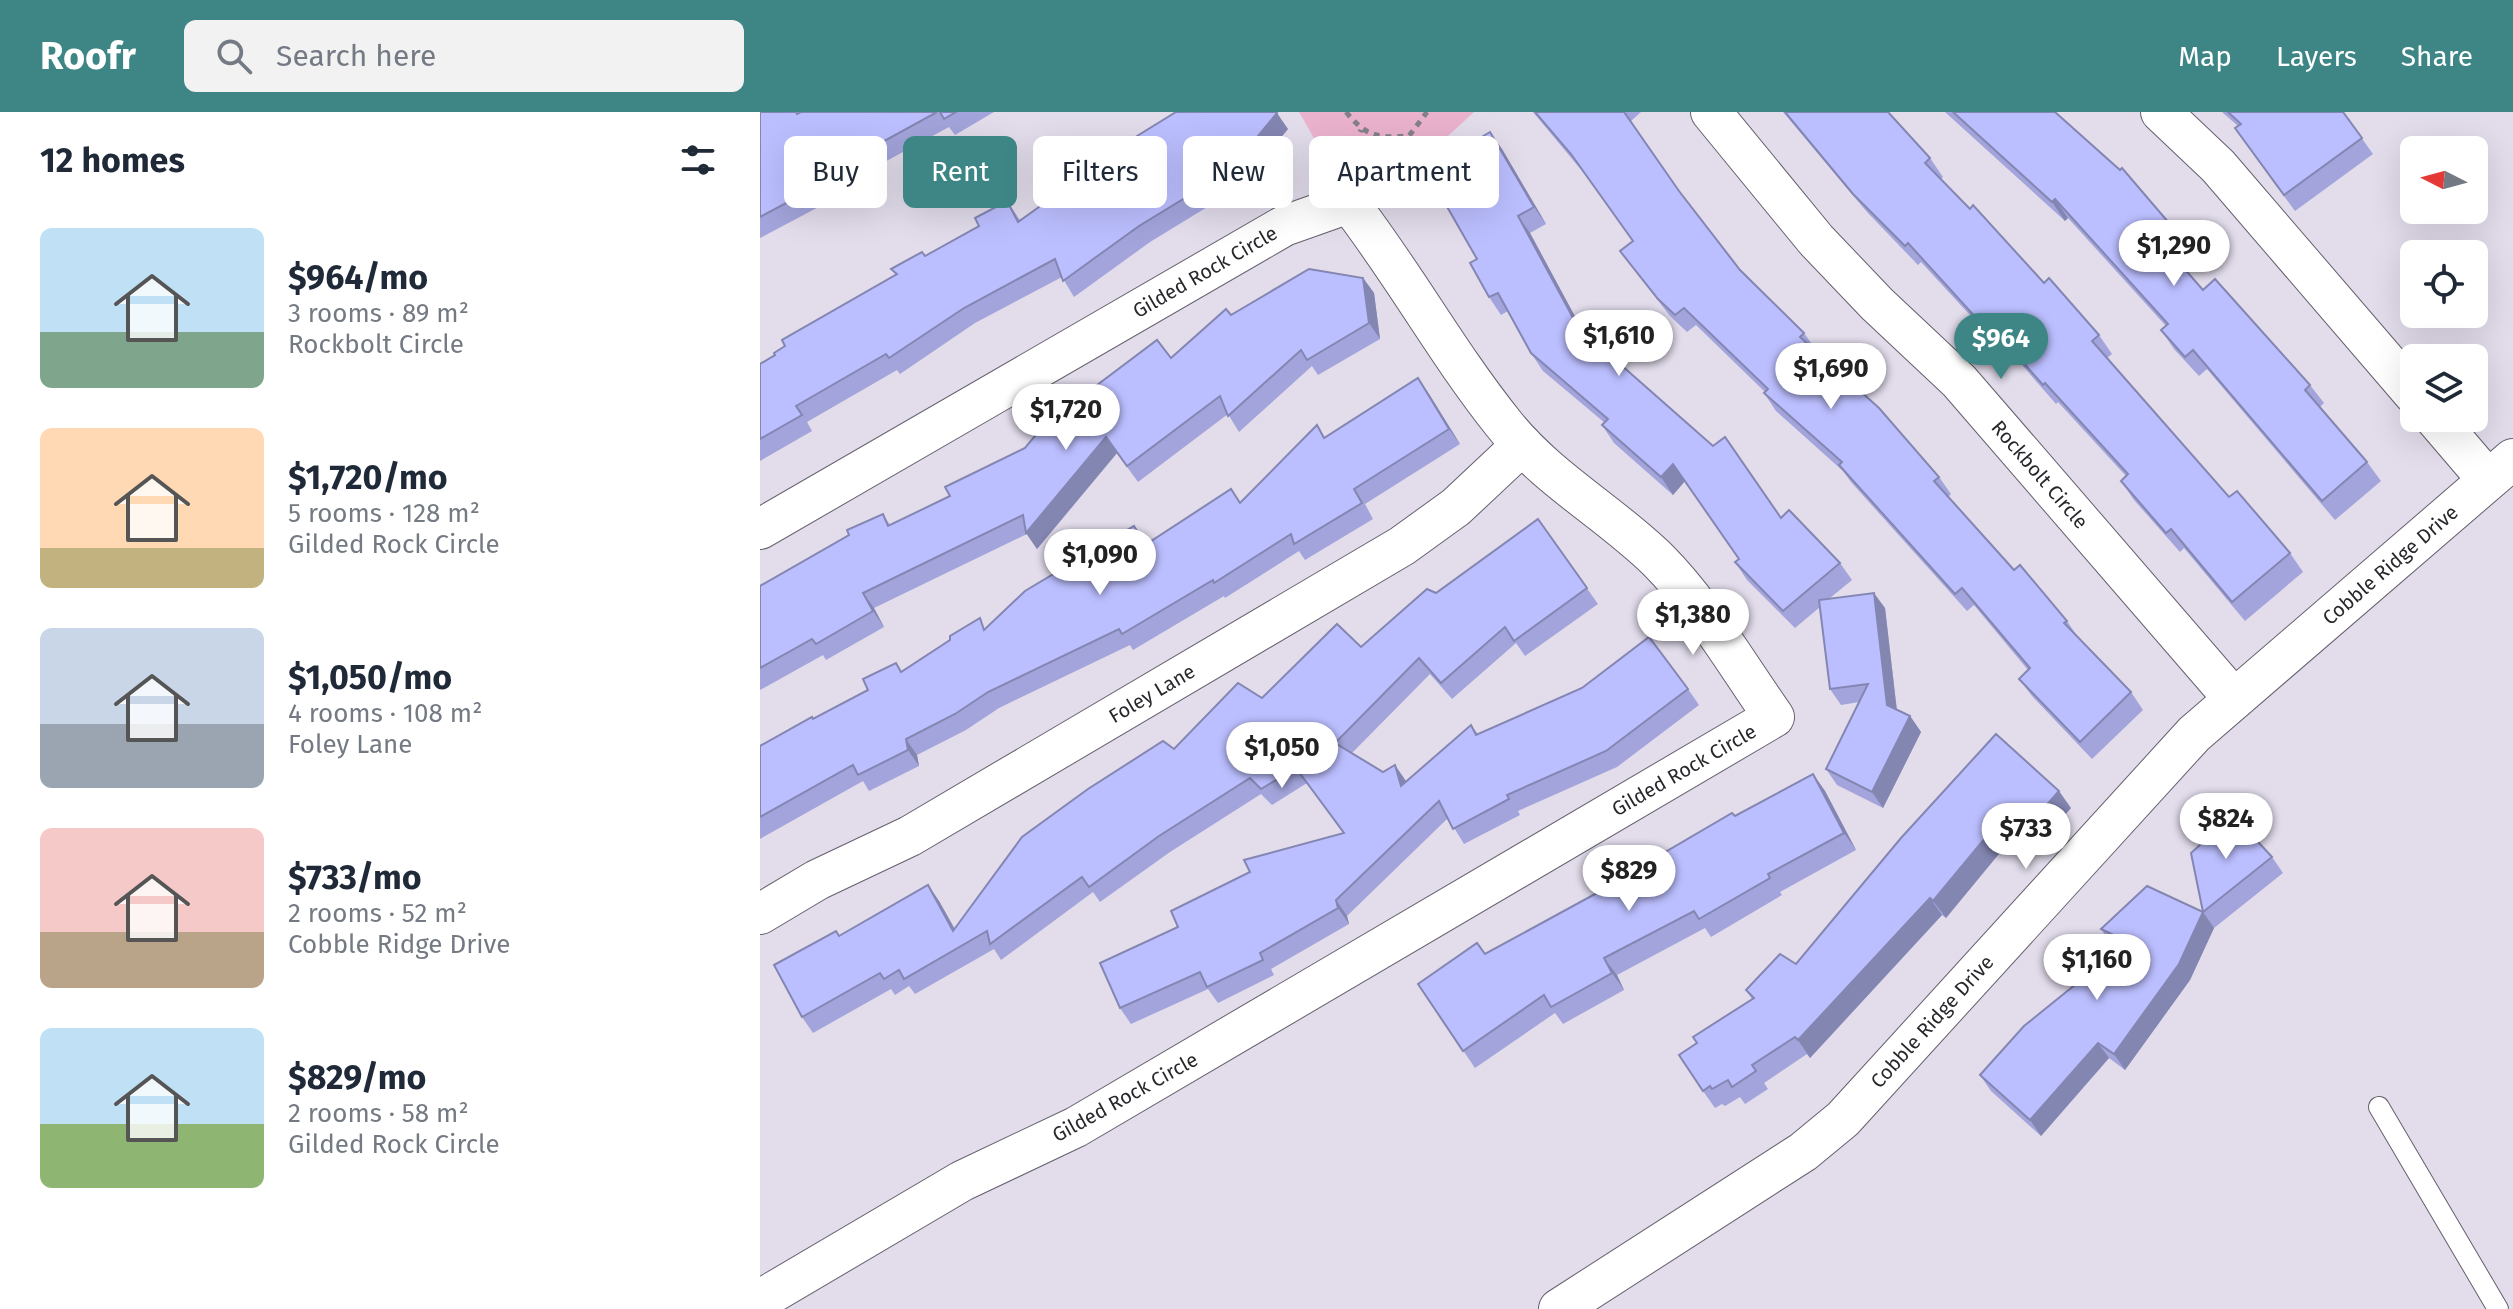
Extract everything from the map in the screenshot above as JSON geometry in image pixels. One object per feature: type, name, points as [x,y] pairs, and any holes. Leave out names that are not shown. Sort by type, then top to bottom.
[{"type":"street","name":"Rockbolt Circle","points":[[1711,112],[1816,240],[1877,304],[1959,381],[2234,699]]},
{"type":"street","points":[[2161,112],[2218,166],[2400,378]]},
{"type":"street","name":"Gilded Rock Circle","points":[[760,529],[1284,226],[1349,203],[1387,251],[1503,423],[1560,480],[1610,517],[1660,562],[1692,601],[1774,717],[1076,1127],[962,1181],[760,1300]]},
{"type":"street","points":[[2453,432],[2501,469]]},
{"type":"street","name":"Foley Lane","points":[[760,914],[817,880],[910,836],[1402,546],[1456,507],[1522,445]]},
{"type":"street","name":"Cobble Ridge Drive","points":[[1559,1309],[1803,1152],[1843,1119],[2194,734],[2501,469]]},
{"type":"lane","points":[[2379,1107],[2498,1309]]},
{"type":"path","points":[[1346,112],[1361,130],[1381,138],[1409,136],[1427,112]]},
{"type":"shaded area","points":[[1299,112],[1474,112],[1448,136],[1313,136]]},
{"type":"building","points":[[760,112],[937,112],[887,139],[887,136],[784,136],[784,204],[760,217]]},
{"type":"building","points":[[940,112],[956,112],[944,119]]},
{"type":"building","points":[[1176,112],[1277,113],[1258,136],[1183,136],[1183,199],[1139,226],[1063,281],[1055,259],[964,308],[889,358],[886,354],[796,406],[802,415],[760,439],[760,364],[785,346],[782,340],[897,274],[891,269],[922,252],[925,256],[979,226],[975,218],[994,208],[1011,208],[1018,222],[1038,208],[1167,208],[1167,136],[1137,136]]},
{"type":"building","points":[[1535,112],[1624,112],[1679,191],[1740,270],[1804,333],[1800,337],[1879,408],[1939,477],[1934,481],[2014,570],[2020,565],[2067,621],[2064,623],[2131,692],[2080,742],[2019,679],[2030,668],[1962,588],[1955,594],[1839,465],[1842,462],[1764,393],[1768,389],[1684,308],[1675,315],[1658,299],[1620,251],[1633,241],[1571,154]]},
{"type":"building","points":[[1785,112],[1888,112],[1930,158],[1925,163],[1970,209],[1973,205],[2044,283],[2049,278],[2099,335],[2092,341],[2229,497],[2237,491],[2290,553],[2232,602],[2171,529],[2166,533],[2121,481],[2128,474],[2045,383],[2043,385],[1982,316],[1978,320],[1908,243],[1905,246],[1853,194]]},
{"type":"building","points":[[1953,112],[2055,112],[2120,170],[2122,168],[2175,230],[2161,242],[2203,290],[2215,279],[2310,385],[2305,390],[2367,462],[2322,501],[2193,350],[2185,357],[2161,330],[2168,324],[2055,199],[2052,202]]},
{"type":"building","points":[[2228,112],[2343,112],[2362,138],[2284,195],[2235,128],[2241,124]]},
{"type":"building","points":[[1499,147],[1534,207],[1518,216],[1578,327],[1713,446],[1725,437],[1781,518],[1789,510],[1840,563],[1783,611],[1735,562],[1739,559],[1673,464],[1661,477],[1602,425],[1608,419],[1531,353],[1498,293],[1489,297],[1470,263],[1477,259],[1448,208],[1499,208]]},
{"type":"building","points":[[1309,269],[1363,278],[1369,323],[1307,360],[1301,350],[1228,416],[1220,396],[1127,466],[1106,437],[1026,533],[1023,515],[863,593],[873,611],[816,644],[812,639],[760,668],[760,586],[849,535],[847,530],[883,514],[888,526],[950,496],[945,487],[1025,448],[1044,425],[1157,340],[1171,358],[1226,309],[1231,315]]},
{"type":"building","points":[[1418,378],[1449,429],[1354,489],[1362,503],[1294,544],[1291,534],[1214,583],[1213,580],[1122,634],[1119,629],[988,692],[955,714],[906,739],[908,750],[858,775],[853,765],[760,817],[760,746],[868,690],[863,679],[896,663],[901,672],[980,618],[984,630],[1025,591],[1134,526],[1145,545],[1231,489],[1240,503],[1317,425],[1324,438]]},
{"type":"building","points":[[1538,519],[1587,588],[1514,641],[1505,627],[1441,683],[1419,658],[1335,743],[1383,772],[1395,765],[1401,786],[1471,725],[1476,735],[1582,688],[1649,637],[1688,689],[1606,751],[1507,795],[1509,799],[1453,829],[1439,801],[1336,900],[1338,908],[1260,953],[1263,960],[1207,987],[1200,972],[1120,1008],[1100,963],[1178,927],[1171,911],[1250,872],[1244,860],[1344,833],[1296,768],[1261,789],[1250,778],[1159,836],[1089,887],[1082,877],[990,944],[987,931],[904,979],[899,970],[884,979],[880,973],[802,1017],[774,965],[836,931],[839,936],[928,885],[953,931],[1022,837],[1088,789],[1163,741],[1174,749],[1238,683],[1262,698],[1337,624],[1361,647],[1427,589],[1436,593]]},
{"type":"building","points":[[1874,593],[1887,705],[1910,716],[1872,792],[1826,769],[1868,684],[1830,689],[1819,600]]},
{"type":"building","points":[[1996,734],[2059,791],[2018,837],[2000,820],[1933,901],[1930,898],[1798,1040],[1795,1037],[1752,1065],[1756,1071],[1732,1087],[1728,1080],[1703,1091],[1679,1055],[1697,1043],[1693,1037],[1754,998],[1746,990],[1780,954],[1796,964],[1901,838]]},
{"type":"building","points":[[1813,774],[1844,833],[1768,874],[1770,878],[1699,919],[1694,911],[1604,958],[1612,973],[1551,1007],[1544,995],[1463,1051],[1418,984],[1477,943],[1485,954],[1663,857],[1662,854],[1732,813],[1735,816]]},
{"type":"building","points":[[2233,815],[2272,857],[2203,912],[2191,853]]},
{"type":"building","points":[[2147,886],[2203,912],[2179,964],[2114,1054],[2098,1043],[2030,1120],[1980,1075],[2024,1026],[2128,942],[2101,929]]}]
